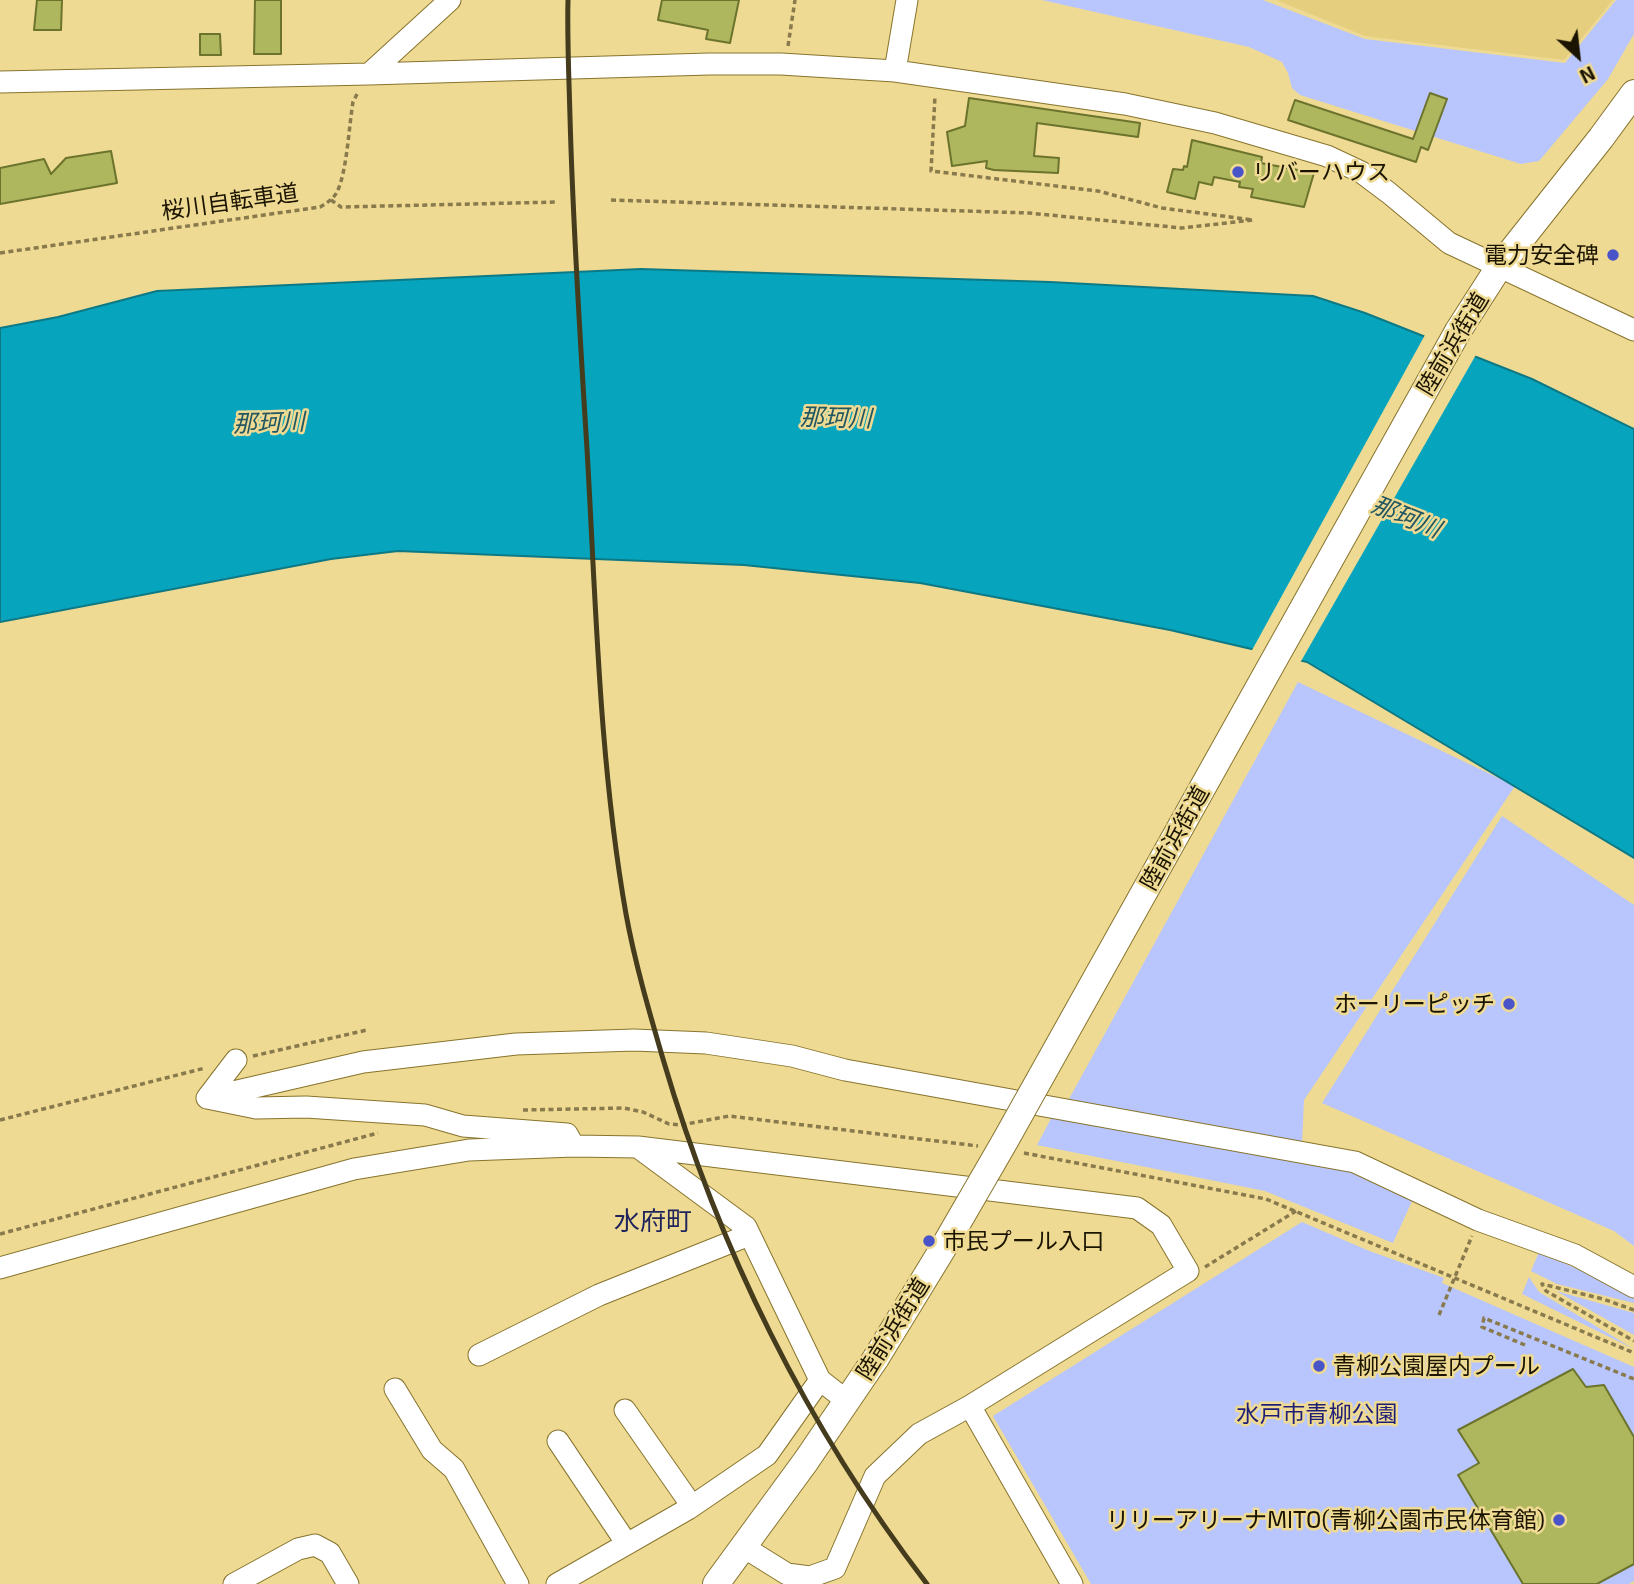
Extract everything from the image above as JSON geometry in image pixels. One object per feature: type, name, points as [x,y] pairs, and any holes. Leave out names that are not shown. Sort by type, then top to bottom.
[{"type":"main road","name":"陸前浜街道","points":[[716,1584],[848,1401],[943,1250],[1458,331],[1499,267],[1634,93]]},
{"type":"street","points":[[369,74],[450,0]]},
{"type":"street","points":[[895,71],[907,0]]},
{"type":"street","points":[[0,82],[786,64],[895,71],[1125,104],[1215,123],[1317,152],[1360,172],[1389,192],[1449,243],[1634,330]]},
{"type":"street","points":[[206,1098],[363,1062],[426,1053],[568,1042],[634,1040],[706,1043],[792,1056],[845,1070],[1355,1162],[1478,1220],[1575,1255],[1634,1287]]},
{"type":"street","points":[[206,1098],[236,1060]]},
{"type":"street","points":[[206,1098],[256,1108],[306,1107],[425,1115],[463,1126],[567,1134],[574,1146]]},
{"type":"street","points":[[0,1268],[354,1168],[469,1150],[574,1146],[638,1147],[1137,1208],[1161,1225],[1188,1271],[970,1406],[919,1434],[875,1476],[835,1568],[810,1577],[787,1574],[742,1546]]},
{"type":"street","points":[[638,1147],[746,1227],[821,1380],[848,1401]]},
{"type":"street","points":[[479,1355],[599,1295],[749,1235]]},
{"type":"street","points":[[557,1584],[692,1506],[767,1455],[821,1380]]},
{"type":"street","points":[[395,1389],[432,1450],[454,1469],[518,1584]]},
{"type":"street","points":[[970,1406],[1072,1584]]},
{"type":"street","points":[[625,1410],[692,1506]]},
{"type":"street","points":[[558,1441],[627,1544]]},
{"type":"street","points":[[234,1584],[262,1577],[298,1549],[315,1545],[330,1553],[348,1584]]},
{"type":"path","points":[[786,64],[795,0]]},
{"type":"path","name":"桜川自転車道","points":[[0,253],[320,207],[337,192],[342,177],[353,102],[369,74]]},
{"type":"path","points":[[611,200],[1029,213],[1182,228],[1253,220],[1162,208],[1098,191],[932,171],[936,77]]},
{"type":"path","points":[[331,200],[341,207],[558,202]]},
{"type":"path","points":[[0,1120],[367,1030]]},
{"type":"path","points":[[1203,1268],[1296,1211]]},
{"type":"path","points":[[1439,1315],[1478,1220]]},
{"type":"path","points":[[1634,1310],[1603,1299],[1542,1284],[1546,1292],[1634,1341]]},
{"type":"path","points":[[1525,1345],[1482,1327],[1484,1318],[1634,1379]]},
{"type":"shaded area","points":[[1276,0],[1613,0],[1564,60],[1365,36]]},
{"type":"green space","points":[[1042,0],[1263,0],[1365,39],[1565,63],[1616,0],[1634,0],[1634,34],[1608,79],[1539,161],[1521,164],[1300,95],[1292,88],[1282,62],[1249,47]]},
{"type":"green space","points":[[1298,682],[1515,786],[1304,1100],[1302,1144],[1069,1099]]},
{"type":"green space","name":"ホーリーピッチ","points":[[1502,816],[1634,905],[1634,1246],[1614,1231],[1322,1103]]},
{"type":"green space","points":[[1055,1111],[1350,1164],[1413,1199],[1393,1243],[1265,1191],[1037,1145]]},
{"type":"green space","name":"水戸市青柳公園","points":[[1302,1222],[1367,1250],[1444,1278],[1442,1283],[1634,1367],[1634,1581],[1629,1584],[1091,1584],[993,1416]]},
{"type":"green space","points":[[1539,1252],[1634,1294],[1634,1303],[1557,1284],[1531,1271]]},
{"type":"green space","points":[[1529,1277],[1539,1292],[1634,1349],[1522,1294]]},
{"type":"green space","points":[[1556,1291],[1634,1313],[1634,1335]]},
{"type":"water","name":"那珂川","points":[[641,269],[1050,282],[1313,296],[1365,313],[1532,379],[1634,429],[1634,858],[1307,662],[1170,630],[920,583],[744,565],[398,551],[331,559],[0,622],[0,328],[58,317],[157,291]]},
{"type":"pier","points":[[1426,333],[1477,353],[1300,663],[1251,652]]},
{"type":"building","points":[[37,0],[62,0],[61,30],[34,30]]},
{"type":"building","points":[[255,0],[281,0],[281,54],[254,54]]},
{"type":"building","points":[[662,0],[739,0],[730,43],[706,39],[708,30],[658,20]]},
{"type":"building","points":[[200,34],[220,34],[221,55],[200,55]]},
{"type":"building","points":[[1430,93],[1447,99],[1428,150],[1421,147],[1416,162],[1288,120],[1295,100],[1413,139]]},
{"type":"building","points":[[969,98],[1140,123],[1138,137],[1037,123],[1034,156],[1059,158],[1058,173],[994,170],[986,168],[987,161],[952,166],[947,132],[965,126]]},
{"type":"building","name":"リバーハウス","points":[[1192,140],[1262,157],[1261,163],[1314,173],[1304,207],[1251,197],[1253,189],[1239,187],[1240,182],[1214,177],[1212,185],[1199,182],[1195,199],[1167,192],[1173,169],[1183,170],[1184,166],[1187,167]]},
{"type":"building","points":[[111,151],[117,183],[0,204],[0,168],[44,159],[51,174],[66,158]]},
{"type":"building","name":"リリーアリーナMITO(青柳公園市民体育館)","points":[[1573,1369],[1586,1387],[1604,1385],[1634,1437],[1634,1564],[1597,1584],[1523,1584],[1458,1475],[1479,1463],[1458,1430]]},
{"type":"railway","points":[[568,0],[575,242],[604,740],[617,856],[634,951],[685,1129],[739,1267],[805,1399],[883,1524],[927,1584]]},
{"type":"place","name":"リバーハウス","points":[[1238,172]]},
{"type":"place","name":"電力安全碑","points":[[1613,255]]},
{"type":"place","name":"ホーリーピッチ","points":[[1509,1004]]},
{"type":"place","name":"市民プール入口","points":[[929,1241]]},
{"type":"place","name":"青柳公園屋内プール","points":[[1319,1366]]},
{"type":"place","name":"リリーアリーナMITO(青柳公園市民体育館)","points":[[1559,1520]]},
{"type":"district","name":"水府町","points":[[653,1221]]}]
